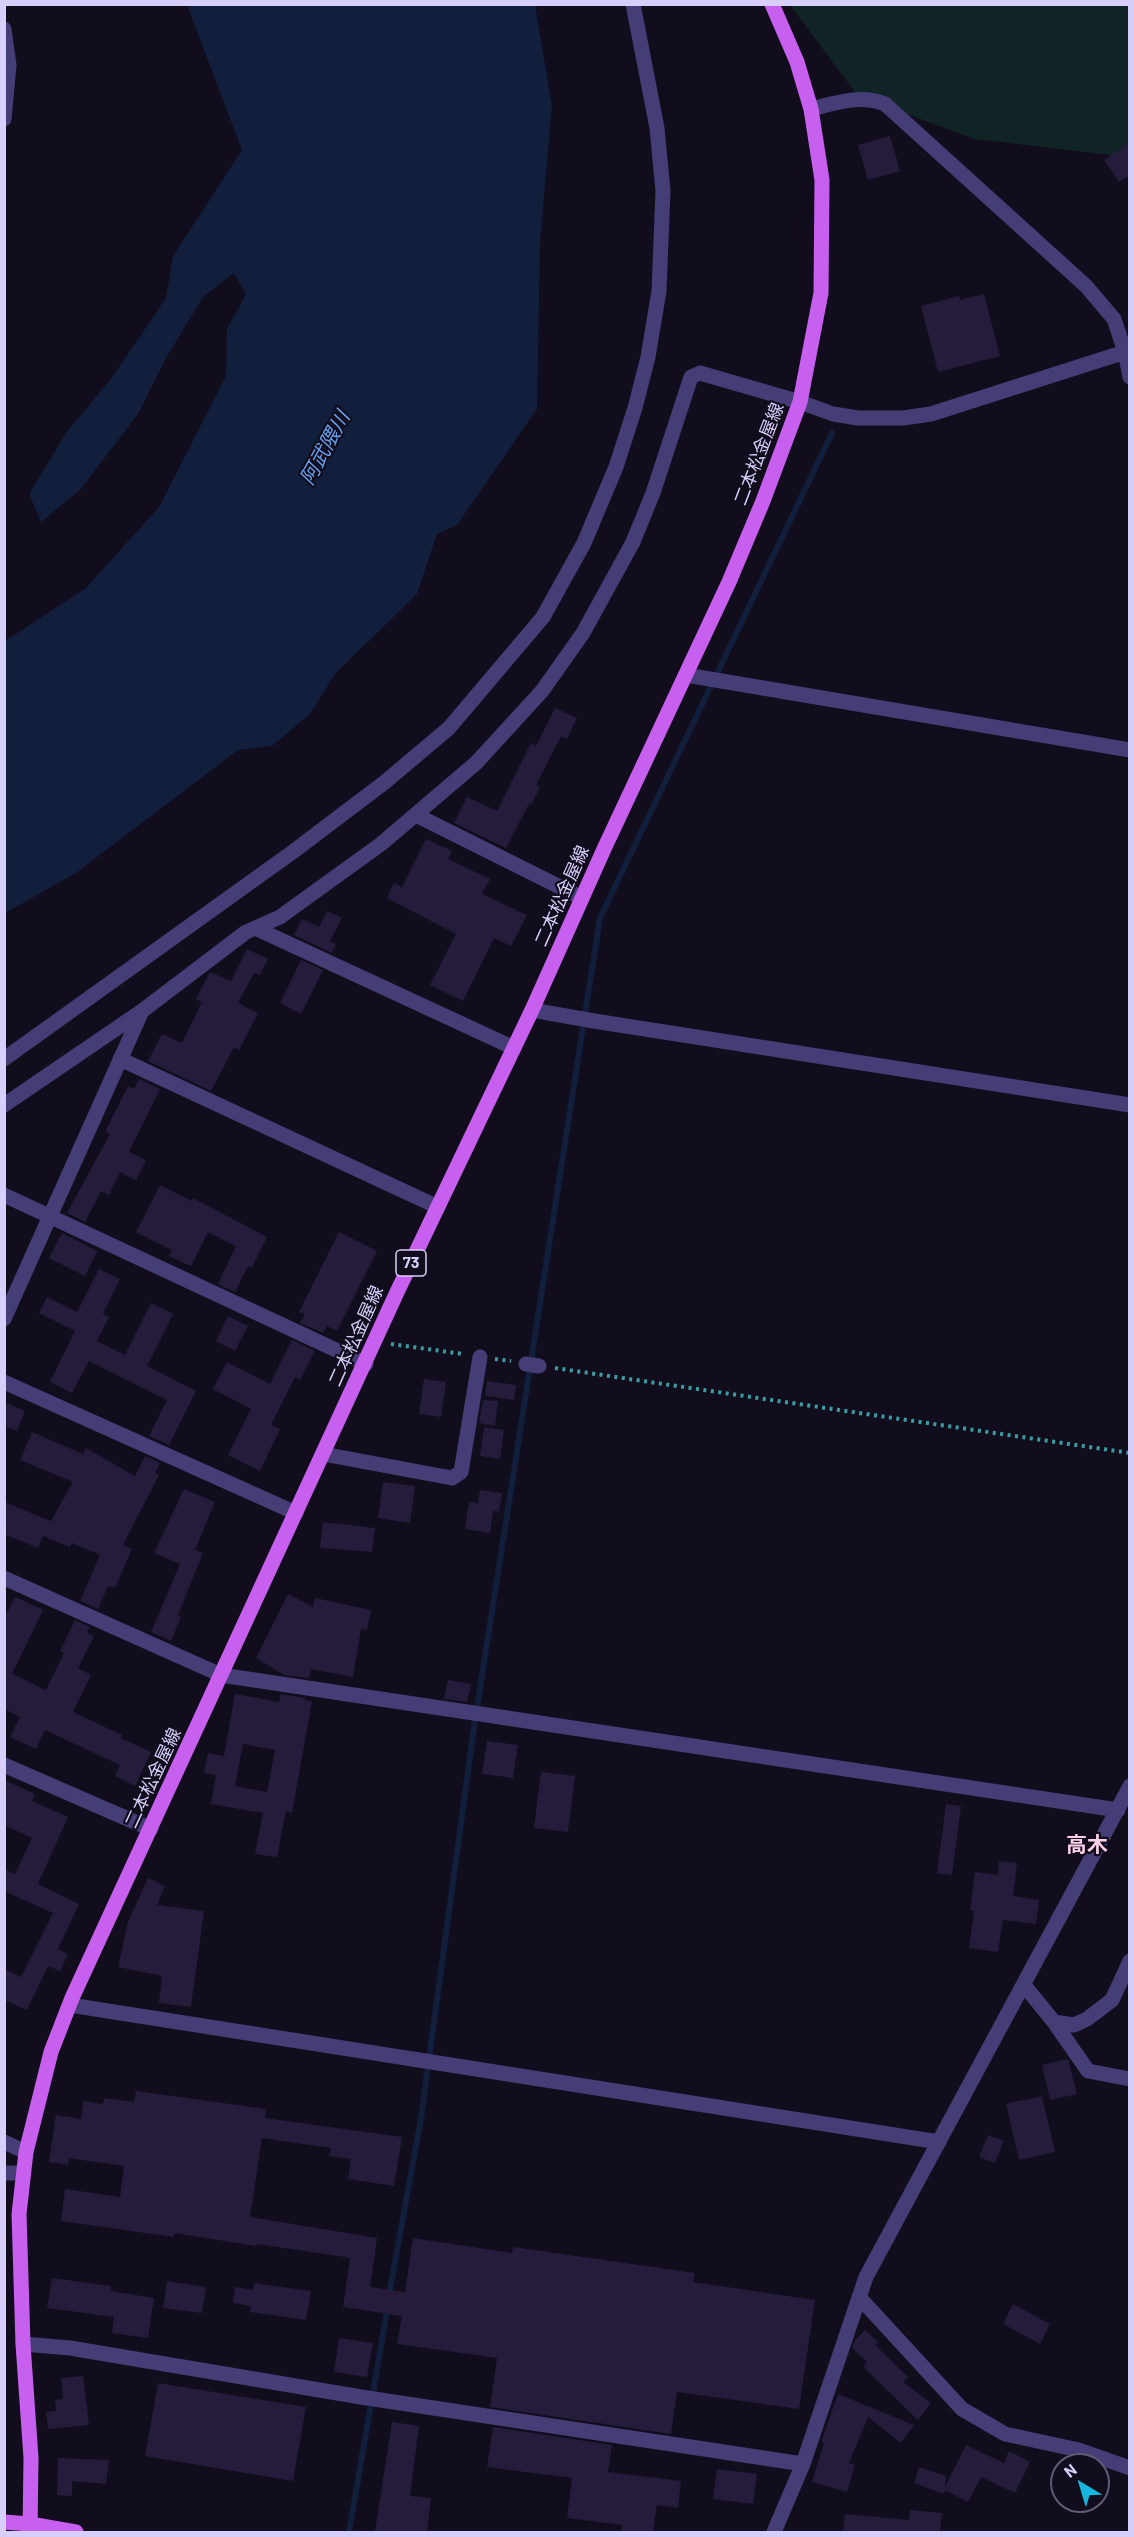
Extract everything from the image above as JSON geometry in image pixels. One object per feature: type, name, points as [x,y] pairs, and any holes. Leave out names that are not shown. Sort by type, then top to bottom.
[{"type":"main road","name":"二本松金屋線","points":[[30,2528],[31,2458],[23,2344],[19,2214],[26,2152],[51,2052],[70,2005],[221,1675],[532,1010],[582,898],[693,676],[800,402],[822,282],[822,180],[811,109],[797,62],[772,4]]},
{"type":"main road","points":[[4,2522],[30,2528],[76,2532]]},
{"type":"street","points":[[4,1059],[294,851],[385,782],[449,728],[543,617],[584,543],[616,467],[648,357],[659,291],[663,191],[657,128],[633,4]]},
{"type":"street","points":[[4,29],[9,65],[4,119]]},
{"type":"street","points":[[811,109],[854,99],[873,99],[885,104],[1086,286],[1114,319],[1125,352],[1130,377]]},
{"type":"street","points":[[4,1105],[142,1011],[246,932],[280,917],[381,844],[476,763],[542,691],[583,633],[633,542],[653,493],[691,377],[700,373],[833,414],[858,418],[903,418],[931,414],[1125,352]]},
{"type":"street","points":[[693,676],[1130,750]]},
{"type":"street","points":[[416,815],[582,898]]},
{"type":"street","points":[[255,928],[514,1048]]},
{"type":"street","points":[[532,1010],[1130,1105]]},
{"type":"street","points":[[4,1319],[142,1011]]},
{"type":"street","points":[[120,1059],[438,1207]]},
{"type":"street","points":[[4,1195],[366,1364]]},
{"type":"street","points":[[323,1454],[452,1478],[461,1472],[480,1357]]},
{"type":"street","points":[[4,1382],[296,1513]]},
{"type":"street","points":[[4,1578],[221,1675],[1118,1810]]},
{"type":"street","points":[[4,1765],[151,1829]]},
{"type":"street","points":[[774,2532],[803,2464],[866,2277],[1130,1786]]},
{"type":"street","points":[[1054,2022],[1074,2025],[1087,2019],[1112,2000],[1130,1960]]},
{"type":"street","points":[[1024,1985],[1054,2022],[1088,2071],[1130,2079]]},
{"type":"street","points":[[70,2005],[939,2142]]},
{"type":"street","points":[[4,2142],[26,2152]]},
{"type":"street","points":[[4,2173],[23,2174]]},
{"type":"street","points":[[859,2297],[962,2409],[1005,2434],[1079,2450],[1130,2468]]},
{"type":"street","points":[[23,2344],[70,2348],[361,2397],[803,2464]]},
{"type":"path","points":[[376,1341],[1130,1453]]},
{"type":"green space","points":[[790,5],[1129,5],[1129,157],[974,139],[858,96]]},
{"type":"water","name":"阿武隈川","points":[[187,5],[535,5],[552,106],[540,242],[537,409],[457,525],[437,534],[417,594],[335,674],[310,714],[272,746],[238,750],[76,873],[5,913],[5,641],[86,588],[159,507],[226,376],[227,329],[246,294],[234,273],[203,297],[166,358],[138,414],[80,490],[41,522],[29,494],[66,433],[113,376],[166,298],[173,256],[242,150]]},
{"type":"building","points":[[890,136],[900,171],[868,180],[858,145]]},
{"type":"building","points":[[1130,143],[1130,175],[1119,182],[1104,160]]},
{"type":"building","points":[[984,294],[1000,356],[938,372],[921,306],[959,296],[960,300]]},
{"type":"building","points":[[555,708],[577,718],[567,739],[561,736],[536,785],[540,787],[506,848],[454,823],[467,797],[497,811],[531,743],[536,746]]},
{"type":"building","points":[[426,839],[452,851],[448,859],[490,879],[482,894],[527,915],[511,946],[494,938],[463,1001],[430,985],[456,934],[387,898],[394,883],[402,887]]},
{"type":"building","points":[[327,911],[342,918],[330,941],[336,944],[332,953],[294,935],[302,919],[319,927]]},
{"type":"building","points":[[247,949],[268,959],[260,975],[254,973],[238,1003],[258,1013],[239,1050],[234,1047],[211,1091],[148,1061],[162,1034],[182,1043],[202,1002],[196,999],[210,972],[231,981]]},
{"type":"building","points":[[301,960],[323,970],[301,1014],[280,1003]]},
{"type":"building","points":[[139,1079],[160,1089],[129,1152],[146,1160],[136,1180],[120,1172],[109,1195],[101,1191],[85,1222],[67,1213],[110,1134],[105,1132],[128,1086],[134,1089]]},
{"type":"building","points":[[160,1185],[192,1201],[193,1198],[267,1237],[252,1267],[248,1266],[235,1292],[218,1284],[236,1246],[208,1232],[191,1266],[169,1256],[172,1250],[136,1232]]},
{"type":"building","points":[[339,1232],[377,1251],[337,1331],[327,1326],[323,1333],[300,1323],[305,1314],[299,1312]]},
{"type":"building","points":[[62,1233],[97,1251],[85,1276],[49,1258]]},
{"type":"building","points":[[99,1269],[120,1279],[103,1314],[109,1317],[97,1341],[125,1355],[151,1303],[173,1314],[147,1366],[196,1391],[169,1445],[149,1436],[167,1400],[89,1361],[72,1393],[50,1382],[75,1331],[39,1313],[47,1297],[77,1312]]},
{"type":"building","points":[[228,1316],[248,1326],[235,1351],[216,1341]]},
{"type":"building","points":[[292,1340],[315,1351],[300,1380],[295,1377],[271,1425],[280,1429],[260,1471],[228,1455],[251,1409],[213,1389],[227,1362],[270,1384]]},
{"type":"building","points":[[424,1379],[446,1382],[441,1417],[419,1414]]},
{"type":"building","points":[[487,1381],[516,1385],[514,1400],[485,1396]]},
{"type":"building","points":[[483,1400],[498,1401],[495,1426],[479,1423]]},
{"type":"building","points":[[4,1402],[25,1411],[17,1431],[4,1426]]},
{"type":"building","points":[[484,1427],[504,1430],[500,1459],[480,1456]]},
{"type":"building","points":[[32,1432],[83,1454],[86,1448],[135,1476],[145,1456],[160,1463],[155,1473],[159,1475],[123,1545],[132,1549],[115,1588],[108,1586],[98,1609],[80,1601],[100,1555],[72,1543],[70,1547],[43,1536],[38,1548],[4,1534],[4,1502],[51,1521],[73,1482],[20,1460]]},
{"type":"building","points":[[383,1482],[415,1486],[410,1523],[378,1518]]},
{"type":"building","points":[[184,1489],[215,1502],[195,1550],[203,1553],[178,1615],[181,1617],[171,1641],[151,1632],[180,1564],[154,1553]]},
{"type":"building","points":[[480,1490],[502,1493],[499,1512],[493,1511],[490,1533],[465,1529],[469,1502],[478,1503]]},
{"type":"building","points":[[323,1522],[375,1528],[372,1552],[320,1548]]},
{"type":"building","points":[[288,1594],[313,1607],[315,1598],[371,1610],[367,1630],[361,1629],[353,1677],[311,1669],[309,1678],[284,1675],[256,1658]]},
{"type":"building","points":[[15,1597],[43,1610],[12,1674],[46,1690],[64,1653],[60,1651],[75,1620],[90,1627],[87,1633],[94,1636],[78,1668],[91,1675],[73,1712],[122,1735],[121,1738],[151,1752],[135,1786],[115,1776],[120,1765],[45,1730],[36,1749],[10,1737],[20,1717],[4,1709],[4,1619]]},
{"type":"building","points":[[448,1680],[471,1684],[467,1702],[444,1699]]},
{"type":"building","points":[[235,1694],[279,1702],[281,1694],[312,1701],[292,1813],[286,1811],[277,1857],[255,1854],[263,1813],[211,1804],[216,1775],[204,1773],[208,1753],[224,1756]],"holes":[[[243,1744],[275,1750],[267,1792],[235,1786]]]},
{"type":"building","points":[[487,1741],[518,1745],[513,1778],[482,1774]]},
{"type":"building","points":[[541,1772],[575,1776],[568,1832],[534,1828]]},
{"type":"building","points":[[4,1780],[35,1794],[32,1801],[68,1817],[38,1884],[79,1904],[58,1949],[68,1954],[60,1971],[48,1966],[27,2010],[4,2000],[4,1969],[21,1977],[53,1913],[4,1891],[4,1869],[15,1874],[32,1838],[4,1825]]},
{"type":"building","points":[[946,1804],[961,1806],[952,1875],[937,1873]]},
{"type":"building","points":[[999,1861],[1017,1863],[1013,1896],[1039,1900],[1036,1924],[1003,1920],[998,1952],[969,1948],[974,1911],[970,1910],[975,1872],[998,1875]]},
{"type":"building","points":[[148,1878],[165,1886],[157,1905],[204,1911],[191,2007],[159,2003],[162,1976],[118,1967],[128,1922]]},
{"type":"building","points":[[1068,2059],[1077,2094],[1050,2100],[1042,2065]]},
{"type":"building","points":[[136,2091],[266,2109],[265,2118],[402,2137],[394,2186],[348,2179],[351,2159],[329,2156],[331,2148],[262,2138],[250,2217],[377,2238],[370,2287],[405,2292],[413,2238],[512,2253],[513,2247],[695,2273],[693,2282],[815,2300],[799,2409],[677,2392],[671,2434],[490,2407],[497,2358],[397,2344],[402,2316],[343,2307],[350,2259],[175,2233],[174,2237],[61,2221],[65,2189],[120,2197],[124,2166],[69,2158],[68,2165],[49,2162],[56,2115],[81,2119],[83,2101],[103,2104],[104,2098],[134,2102]]},
{"type":"building","points":[[1042,2096],[1055,2152],[1019,2160],[1006,2104]]},
{"type":"building","points":[[988,2135],[1004,2141],[995,2163],[979,2157]]},
{"type":"building","points":[[52,2278],[111,2286],[110,2291],[154,2298],[148,2338],[112,2333],[114,2317],[47,2308]]},
{"type":"building","points":[[167,2281],[206,2287],[202,2313],[163,2308]]},
{"type":"building","points":[[254,2283],[311,2291],[306,2320],[250,2312],[251,2306],[233,2303],[235,2287],[254,2290]]},
{"type":"building","points":[[1013,2304],[1050,2324],[1040,2344],[1003,2324]]},
{"type":"building","points":[[865,2330],[878,2342],[875,2345],[908,2377],[903,2382],[931,2403],[918,2420],[863,2367],[867,2362],[852,2348],[855,2340]]},
{"type":"building","points":[[339,2338],[373,2343],[367,2377],[334,2372]]},
{"type":"building","points":[[83,2376],[89,2425],[48,2429],[46,2412],[56,2411],[55,2400],[63,2399],[61,2378]]},
{"type":"building","points":[[158,2383],[306,2407],[293,2481],[145,2456]]},
{"type":"building","points":[[838,2394],[914,2425],[901,2443],[868,2417],[849,2463],[855,2465],[847,2492],[812,2482],[824,2443],[821,2442]]},
{"type":"building","points":[[392,2422],[419,2426],[410,2496],[431,2498],[427,2532],[375,2531]]},
{"type":"building","points":[[493,2427],[612,2445],[608,2472],[681,2481],[678,2508],[657,2505],[653,2532],[621,2532],[622,2525],[567,2518],[572,2478],[487,2467]]},
{"type":"building","points":[[966,2445],[1004,2463],[1009,2451],[1030,2462],[1015,2493],[981,2477],[968,2502],[945,2490],[944,2494],[914,2483],[919,2467],[946,2476],[945,2487]]},
{"type":"building","points":[[58,2458],[109,2460],[106,2484],[72,2481],[72,2496],[57,2495]]},
{"type":"building","points":[[717,2469],[757,2474],[753,2504],[713,2499]]},
{"type":"building","points":[[910,2510],[942,2513],[940,2532],[843,2532],[845,2514],[909,2520]]},
{"type":"waterway","points":[[389,2295],[421,2118],[474,1727],[600,918],[832,433]]},
{"type":"waterway","points":[[349,2532],[388,2305]]},
{"type":"district","name":"高木","points":[[1087,1845]]}]
